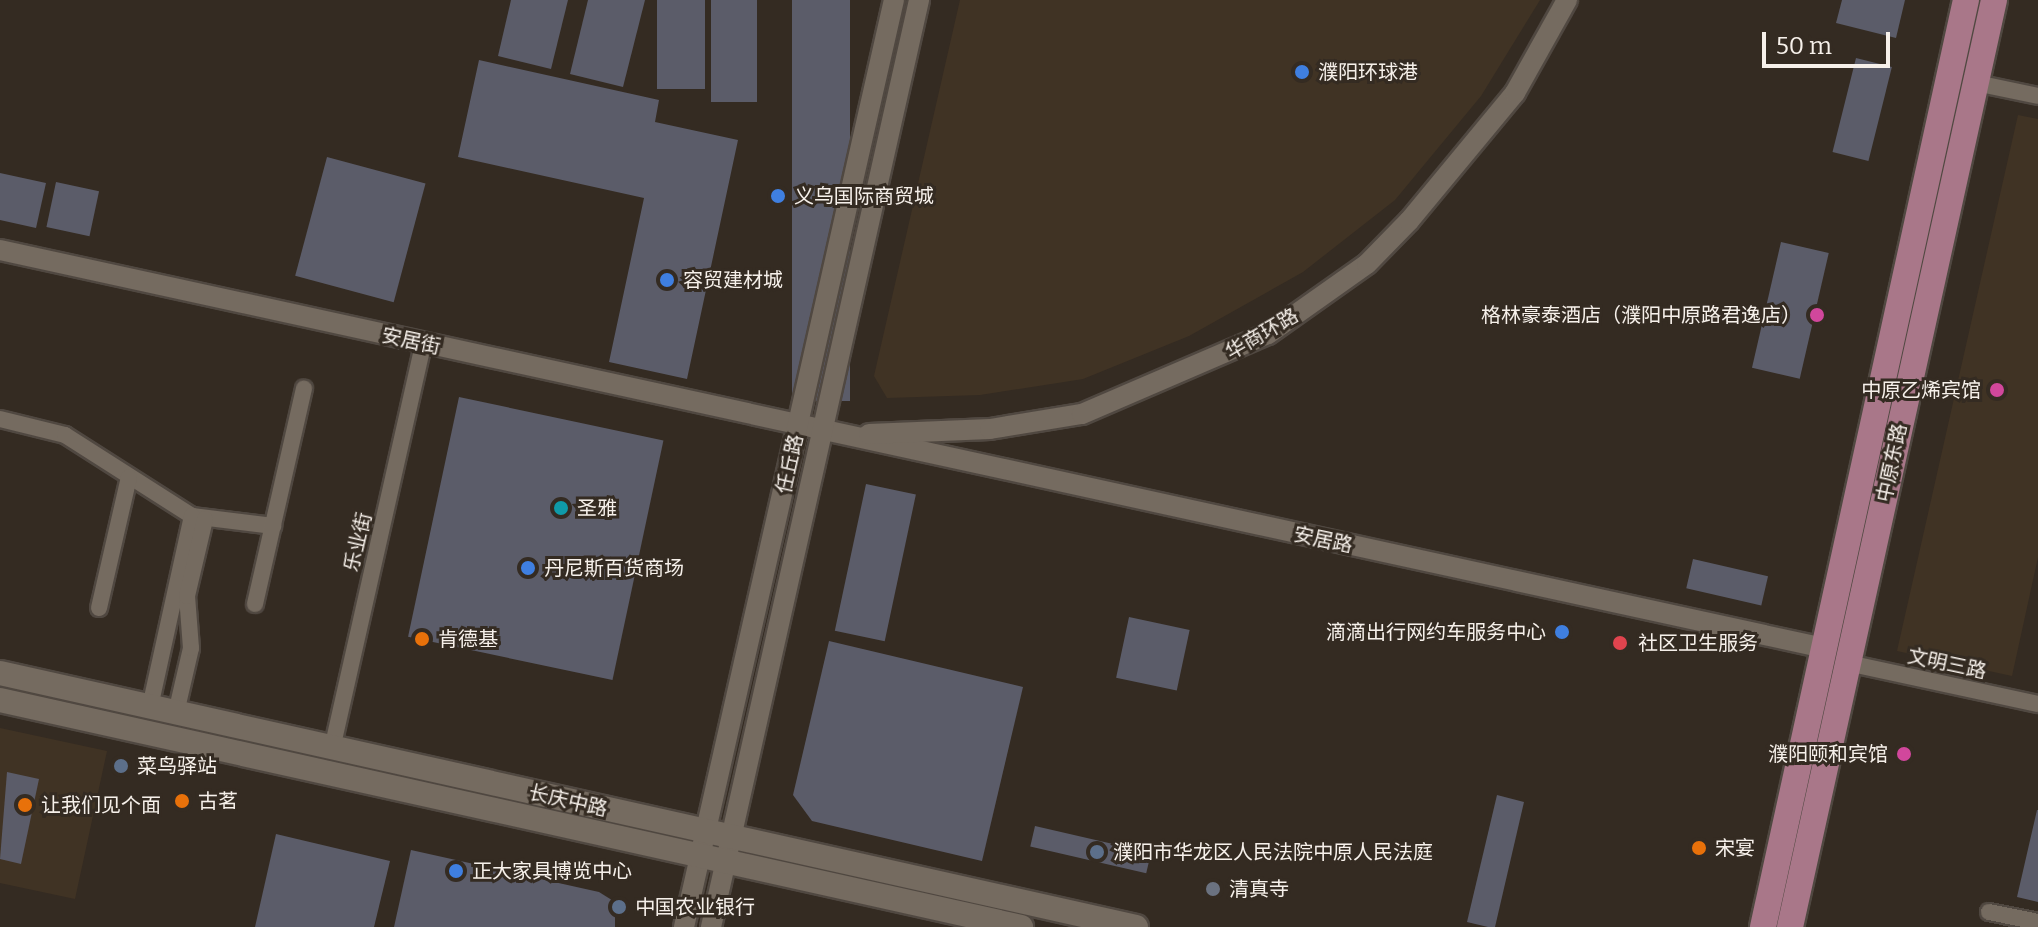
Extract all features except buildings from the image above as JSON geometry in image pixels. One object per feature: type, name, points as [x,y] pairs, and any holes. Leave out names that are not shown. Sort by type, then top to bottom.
[{"type":"main road","name":"中原东路","points":[[1763,927],[1966,0]]},
{"type":"main road","name":"中原东路","points":[[1790,927],[1994,0]]},
{"type":"main road","name":"长庆中路","points":[[0,673],[1136,927]]},
{"type":"main road","name":"长庆中路","points":[[0,700],[1021,927]]},
{"type":"street","name":"任丘路","points":[[684,927],[894,0]]},
{"type":"street","name":"任丘路","points":[[711,927],[919,0]]},
{"type":"street","name":"华商环路","points":[[823,433],[936,433],[1082,414],[1268,334],[1367,264],[1409,221],[1515,93],[1567,0]]},
{"type":"street","points":[[1976,83],[2038,96]]},
{"type":"street","name":"安居街","points":[[0,250],[823,433]]},
{"type":"street","name":"乐业街","points":[[332,749],[423,344]]},
{"type":"street","points":[[255,604],[304,388]]},
{"type":"street","points":[[0,419],[65,435],[198,517],[273,526]]},
{"type":"street","name":"安居路","points":[[823,433],[1824,648]]},
{"type":"street","points":[[99,608],[129,477]]},
{"type":"street","points":[[150,707],[198,517]]},
{"type":"street","points":[[176,713],[191,648],[187,596],[198,517]]},
{"type":"street","name":"文明三路","points":[[1848,663],[2038,704]]},
{"type":"street","points":[[1989,912],[2038,922]]},
{"type":"shaded area","points":[[960,0],[1540,0],[1481,96],[1395,200],[1303,272],[1189,336],[1083,379],[980,395],[887,398],[874,376]]},
{"type":"shaded area","name":"中原乙烯宾馆","points":[[2018,115],[2038,119],[2038,557],[2012,676],[1897,651]]},
{"type":"shaded area","points":[[0,728],[107,751],[75,899],[0,883]]},
{"type":"place","name":"濮阳环球港","points":[[1302,72]]},
{"type":"place","name":"义乌国际商贸城","points":[[778,196]]},
{"type":"place","name":"容贸建材城","points":[[667,280]]},
{"type":"place","name":"格林豪泰酒店（濮阳中原路君逸店）","points":[[1817,315]]},
{"type":"place","name":"中原乙烯宾馆","points":[[1997,390]]},
{"type":"place","name":"圣雅","points":[[561,508]]},
{"type":"place","name":"丹尼斯百货商场","points":[[528,568]]},
{"type":"place","name":"滴滴出行网约车服务中心","points":[[1562,632]]},
{"type":"place","name":"肯德基","points":[[422,639]]},
{"type":"place","name":"社区卫生服务","points":[[1620,643]]},
{"type":"place","name":"濮阳颐和宾馆","points":[[1904,754]]},
{"type":"place","name":"菜鸟驿站","points":[[121,766]]},
{"type":"place","name":"古茗","points":[[182,801]]},
{"type":"place","name":"让我们见个面","points":[[25,805]]},
{"type":"place","name":"宋宴","points":[[1699,848]]},
{"type":"place","name":"濮阳市华龙区人民法院中原人民法庭","points":[[1097,852]]},
{"type":"place","name":"正大家具博览中心","points":[[456,871]]},
{"type":"place","name":"清真寺","points":[[1213,889]]},
{"type":"place","name":"中国农业银行","points":[[619,907]]}]
